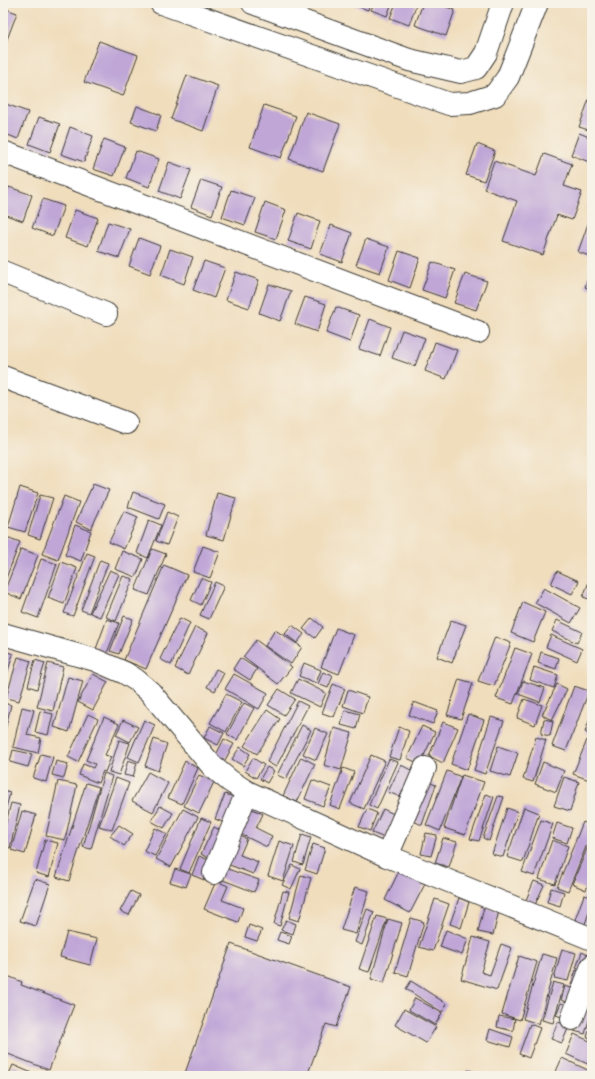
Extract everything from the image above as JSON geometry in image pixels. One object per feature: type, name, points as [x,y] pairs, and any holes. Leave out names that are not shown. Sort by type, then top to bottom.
[{"type":"street","points":[[162,3],[449,104],[470,103],[494,95],[508,77],[537,3]]},
{"type":"street","points":[[253,3],[409,60],[461,72],[476,68],[486,53],[502,3]]},
{"type":"street","points":[[476,68],[494,95]]},
{"type":"street","points":[[3,152],[478,332]]},
{"type":"street","points":[[3,272],[106,314]]},
{"type":"street","points":[[3,377],[126,423]]},
{"type":"street","points":[[3,634],[95,660],[125,673],[136,680],[150,692],[213,767],[230,781],[247,792],[387,856],[592,939]]},
{"type":"street","points":[[387,856],[426,768]]},
{"type":"street","points":[[214,873],[247,792]]},
{"type":"street","points":[[572,1019],[592,966]]},
{"type":"building","points":[[348,3],[370,3],[368,10]]},
{"type":"building","points":[[374,3],[392,3],[387,16],[371,10]]},
{"type":"building","points":[[396,3],[417,3],[409,25],[390,18]]},
{"type":"building","points":[[423,3],[435,3],[455,10],[446,36],[415,25]]},
{"type":"building","points":[[3,8],[17,13],[3,50]]},
{"type":"building","points":[[99,41],[138,55],[123,96],[84,82]]},
{"type":"building","points":[[187,75],[218,86],[203,131],[171,119]]},
{"type":"building","points":[[589,99],[592,101],[592,131],[579,127]]},
{"type":"building","points":[[3,103],[28,112],[18,139],[3,133]]},
{"type":"building","points":[[264,105],[296,116],[281,158],[250,147]]},
{"type":"building","points":[[137,106],[161,115],[156,131],[131,122]]},
{"type":"building","points":[[306,112],[340,124],[323,171],[289,159]]},
{"type":"building","points":[[39,117],[60,124],[50,152],[29,144]]},
{"type":"building","points":[[70,127],[93,136],[84,162],[61,154]]},
{"type":"building","points":[[579,133],[592,138],[592,163],[571,155]]},
{"type":"building","points":[[104,139],[125,147],[114,176],[93,169]]},
{"type":"building","points":[[477,144],[495,151],[484,181],[466,175]]},
{"type":"building","points":[[136,151],[159,159],[149,187],[126,178]]},
{"type":"building","points":[[544,154],[572,164],[564,186],[582,192],[572,220],[557,215],[543,255],[503,241],[517,201],[484,189],[494,161],[536,176]]},
{"type":"building","points":[[169,162],[191,170],[180,199],[159,191]]},
{"type":"building","points":[[201,180],[222,187],[212,215],[191,207]]},
{"type":"building","points":[[9,187],[32,195],[23,221],[3,214],[3,203]]},
{"type":"building","points":[[231,190],[255,198],[245,225],[222,217]]},
{"type":"building","points":[[43,199],[64,206],[53,236],[32,228]]},
{"type":"building","points":[[265,202],[286,210],[276,239],[255,232]]},
{"type":"building","points":[[75,210],[98,218],[88,246],[65,238]]},
{"type":"building","points":[[298,213],[320,221],[311,249],[288,241]]},
{"type":"building","points":[[589,221],[592,222],[592,257],[578,252]]},
{"type":"building","points":[[108,222],[130,229],[119,258],[98,251]]},
{"type":"building","points":[[331,225],[352,233],[342,262],[320,254]]},
{"type":"building","points":[[139,238],[160,246],[150,274],[129,266]]},
{"type":"building","points":[[366,239],[389,247],[380,273],[356,265]]},
{"type":"building","points":[[170,249],[193,257],[184,284],[161,275]]},
{"type":"building","points":[[399,251],[420,258],[410,288],[389,280]]},
{"type":"building","points":[[204,261],[225,268],[214,298],[193,290]]},
{"type":"building","points":[[432,262],[455,270],[445,298],[422,290]]},
{"type":"building","points":[[592,267],[592,290],[585,287]]},
{"type":"building","points":[[236,272],[259,280],[249,308],[226,300]]},
{"type":"building","points":[[465,274],[487,281],[476,310],[454,303]]},
{"type":"building","points":[[269,284],[291,291],[280,321],[259,313]]},
{"type":"building","points":[[305,297],[326,304],[317,332],[295,324]]},
{"type":"building","points":[[336,307],[359,315],[350,342],[326,333]]},
{"type":"building","points":[[370,319],[390,327],[380,356],[359,349]]},
{"type":"building","points":[[402,330],[425,338],[415,366],[392,358]]},
{"type":"building","points":[[435,342],[457,350],[446,379],[425,371]]},
{"type":"building","points":[[93,484],[109,490],[91,529],[76,522]]},
{"type":"building","points":[[20,487],[38,493],[25,532],[8,527]]},
{"type":"building","points":[[133,492],[165,504],[159,519],[128,507]]},
{"type":"building","points":[[217,493],[236,498],[224,540],[206,535]]},
{"type":"building","points":[[40,495],[53,498],[40,539],[28,535]]},
{"type":"building","points":[[64,496],[79,502],[58,560],[42,554]]},
{"type":"building","points":[[124,511],[138,517],[124,549],[109,542]]},
{"type":"building","points":[[167,512],[178,517],[167,545],[156,541]]},
{"type":"building","points":[[149,520],[161,525],[148,558],[137,553]]},
{"type":"building","points":[[75,525],[91,531],[81,561],[65,555]]},
{"type":"building","points":[[4,536],[20,542],[3,586],[3,539]]},
{"type":"building","points":[[203,546],[220,552],[210,578],[193,572]]},
{"type":"building","points":[[21,549],[38,555],[21,599],[4,592]]},
{"type":"building","points":[[152,549],[166,554],[149,595],[135,590]]},
{"type":"building","points":[[122,551],[143,559],[136,577],[115,569]]},
{"type":"building","points":[[87,553],[95,556],[73,616],[64,613]]},
{"type":"building","points":[[41,559],[57,564],[38,618],[22,612]]},
{"type":"building","points":[[100,560],[108,563],[89,613],[81,610]]},
{"type":"building","points":[[61,562],[77,568],[64,604],[48,598]]},
{"type":"building","points":[[164,565],[187,575],[146,669],[124,660]]},
{"type":"building","points":[[110,570],[119,574],[100,617],[90,613]]},
{"type":"building","points":[[557,571],[579,581],[572,594],[551,584]]},
{"type":"building","points":[[592,574],[592,600],[583,597]]},
{"type":"building","points":[[123,576],[133,579],[116,621],[106,617]]},
{"type":"building","points":[[201,578],[211,582],[201,605],[191,600]]},
{"type":"building","points":[[215,582],[224,586],[209,619],[200,615]]},
{"type":"building","points":[[544,588],[580,608],[571,623],[535,603]]},
{"type":"building","points":[[523,602],[545,612],[533,642],[511,633]]},
{"type":"building","points":[[124,616],[133,619],[119,654],[110,651]]},
{"type":"building","points":[[180,618],[190,623],[171,665],[160,659]]},
{"type":"building","points":[[312,618],[323,627],[315,638],[303,629]]},
{"type":"building","points":[[107,619],[119,623],[107,653],[96,649]]},
{"type":"building","points":[[451,620],[466,625],[452,663],[437,657]]},
{"type":"building","points":[[557,620],[582,632],[577,643],[552,631]]},
{"type":"building","points":[[292,625],[304,634],[297,643],[285,634]]},
{"type":"building","points":[[195,627],[208,633],[188,675],[175,668]]},
{"type":"building","points":[[336,628],[354,635],[339,674],[321,667]]},
{"type":"building","points":[[275,630],[302,647],[291,664],[265,646]]},
{"type":"building","points":[[551,635],[582,649],[577,661],[546,647]]},
{"type":"building","points":[[495,637],[511,643],[494,686],[478,681]]},
{"type":"building","points":[[256,640],[292,667],[278,684],[243,657]]},
{"type":"building","points":[[515,648],[532,654],[513,704],[496,698]]},
{"type":"building","points":[[5,651],[13,654],[7,674],[3,673],[3,657]]},
{"type":"building","points":[[541,652],[559,658],[556,669],[538,663]]},
{"type":"building","points":[[18,657],[31,661],[19,701],[6,698]]},
{"type":"building","points":[[240,658],[257,669],[250,680],[233,669]]},
{"type":"building","points":[[35,660],[45,663],[37,689],[28,686]]},
{"type":"building","points":[[48,663],[63,667],[53,711],[37,707]]},
{"type":"building","points":[[304,663],[321,670],[316,683],[299,676]]},
{"type":"building","points":[[534,667],[558,675],[554,688],[530,680]]},
{"type":"building","points":[[216,669],[224,673],[215,691],[207,687]]},
{"type":"building","points":[[323,672],[333,676],[328,688],[318,684]]},
{"type":"building","points":[[93,674],[108,682],[93,710],[78,702]]},
{"type":"building","points":[[234,674],[268,693],[259,709],[225,689]]},
{"type":"building","points":[[68,677],[83,681],[69,732],[54,727]]},
{"type":"building","points":[[298,679],[326,693],[320,707],[291,693]]},
{"type":"building","points":[[459,679],[473,683],[461,719],[447,715]]},
{"type":"building","points":[[523,681],[545,688],[540,702],[518,694]]},
{"type":"building","points":[[333,684],[345,689],[334,717],[322,713]]},
{"type":"building","points":[[557,684],[567,689],[552,720],[542,715]]},
{"type":"building","points":[[574,686],[589,691],[566,751],[552,746]]},
{"type":"building","points":[[279,689],[295,699],[284,715],[268,705]]},
{"type":"building","points":[[348,690],[368,697],[363,713],[343,706]]},
{"type":"building","points":[[226,694],[242,702],[226,732],[210,723]]},
{"type":"building","points":[[524,699],[542,705],[535,725],[517,718]]},
{"type":"building","points":[[298,701],[308,706],[276,767],[267,762]]},
{"type":"building","points":[[414,702],[438,711],[433,724],[409,715]]},
{"type":"building","points":[[3,703],[11,705],[5,730],[3,730]]},
{"type":"building","points":[[244,703],[254,708],[237,740],[227,734]]},
{"type":"building","points":[[22,707],[34,710],[27,735],[41,738],[38,753],[13,747]]},
{"type":"building","points":[[267,710],[280,719],[257,754],[244,746]]},
{"type":"building","points":[[345,710],[360,714],[356,729],[341,725]]},
{"type":"building","points":[[40,711],[53,714],[48,735],[35,732]]},
{"type":"building","points":[[88,714],[98,719],[78,762],[68,757]]},
{"type":"building","points":[[468,714],[484,720],[467,770],[451,764]]},
{"type":"building","points":[[104,717],[119,724],[105,755],[111,757],[105,772],[103,771],[98,783],[79,775],[83,764],[93,768],[95,764],[86,760]]},
{"type":"building","points":[[491,717],[504,721],[485,774],[474,770]]},
{"type":"building","points":[[544,719],[553,721],[550,736],[541,734]]},
{"type":"building","points":[[123,720],[138,727],[130,742],[116,735]]},
{"type":"building","points":[[144,720],[155,725],[139,762],[128,757]]},
{"type":"building","points":[[589,721],[592,722],[592,735],[585,732]]},
{"type":"building","points":[[443,722],[458,728],[443,763],[429,756]]},
{"type":"building","points":[[302,725],[311,730],[286,779],[277,775]]},
{"type":"building","points":[[210,726],[224,733],[218,745],[204,738]]},
{"type":"building","points":[[422,726],[435,732],[420,764],[407,758]]},
{"type":"building","points":[[399,727],[409,731],[400,760],[389,757]]},
{"type":"building","points":[[315,728],[328,734],[316,760],[303,754]]},
{"type":"building","points":[[334,728],[352,733],[341,770],[324,765]]},
{"type":"building","points":[[536,737],[546,740],[533,782],[523,779]]},
{"type":"building","points":[[154,739],[167,744],[158,771],[145,766]]},
{"type":"building","points":[[224,739],[234,744],[225,760],[216,755]]},
{"type":"building","points":[[119,740],[130,743],[119,775],[109,772]]},
{"type":"building","points":[[587,740],[592,742],[592,781],[573,774]]},
{"type":"building","points":[[498,746],[518,753],[510,777],[490,771]]},
{"type":"building","points":[[240,747],[250,754],[243,766],[232,759]]},
{"type":"building","points":[[13,750],[32,754],[28,767],[10,762]]},
{"type":"building","points":[[41,754],[53,757],[46,782],[33,778]]},
{"type":"building","points":[[371,755],[385,761],[364,809],[350,803]]},
{"type":"building","points":[[301,757],[315,764],[297,802],[283,796]]},
{"type":"building","points":[[253,758],[264,765],[256,778],[245,771]]},
{"type":"building","points":[[389,759],[398,762],[377,809],[369,805]]},
{"type":"building","points":[[128,760],[137,763],[133,777],[124,775]]},
{"type":"building","points":[[56,761],[68,764],[64,778],[52,775]]},
{"type":"building","points":[[185,761],[198,768],[182,804],[168,798]]},
{"type":"building","points":[[543,762],[564,771],[556,792],[535,784]]},
{"type":"building","points":[[401,765],[415,772],[403,798],[388,792]]},
{"type":"building","points":[[267,767],[274,771],[267,783],[260,779]]},
{"type":"building","points":[[343,768],[354,772],[340,809],[330,805]]},
{"type":"building","points":[[447,771],[461,777],[440,831],[426,825]]},
{"type":"building","points":[[148,772],[168,783],[153,812],[132,801]]},
{"type":"building","points":[[104,773],[112,776],[91,849],[83,847]]},
{"type":"building","points":[[199,775],[214,782],[199,813],[184,806]]},
{"type":"building","points":[[462,775],[484,782],[465,835],[444,828]]},
{"type":"building","points":[[564,777],[579,782],[570,811],[554,806]]},
{"type":"building","points":[[116,778],[129,783],[112,830],[99,826]]},
{"type":"building","points":[[312,780],[331,787],[323,806],[305,799]]},
{"type":"building","points":[[58,781],[77,785],[65,840],[46,836]]},
{"type":"building","points":[[425,781],[436,785],[422,825],[411,820]]},
{"type":"building","points":[[86,783],[99,787],[69,881],[56,877]]},
{"type":"building","points":[[3,791],[10,793],[3,819]]},
{"type":"building","points":[[225,794],[240,799],[230,825],[215,819]]},
{"type":"building","points":[[486,794],[494,797],[479,841],[470,839]]},
{"type":"building","points":[[498,796],[504,797],[489,841],[483,838]]},
{"type":"building","points":[[11,803],[20,805],[10,848],[3,846],[3,835]]},
{"type":"building","points":[[160,806],[173,813],[164,828],[151,821]]},
{"type":"building","points":[[248,807],[263,814],[256,828],[272,836],[267,847],[236,832]]},
{"type":"building","points":[[524,807],[539,813],[523,862],[507,857]]},
{"type":"building","points":[[507,808],[518,812],[503,857],[492,854]]},
{"type":"building","points":[[183,809],[198,817],[171,867],[156,859]]},
{"type":"building","points":[[367,809],[377,813],[370,831],[359,827]]},
{"type":"building","points":[[383,809],[396,815],[385,838],[372,833]]},
{"type":"building","points":[[22,811],[36,815],[25,854],[11,850]]},
{"type":"building","points":[[201,818],[211,822],[189,873],[180,869]]},
{"type":"building","points":[[541,820],[553,824],[534,876],[522,872]]},
{"type":"building","points":[[583,822],[592,826],[592,832],[568,891],[557,887]]},
{"type":"building","points":[[557,823],[572,828],[567,843],[552,838]]},
{"type":"building","points":[[119,825],[133,834],[124,846],[110,836]]},
{"type":"building","points":[[214,827],[225,833],[212,860],[201,854]]},
{"type":"building","points":[[155,828],[167,834],[155,856],[144,851]]},
{"type":"building","points":[[426,833],[437,835],[431,856],[421,854]]},
{"type":"building","points":[[235,834],[247,839],[240,855],[258,862],[253,874],[227,864]]},
{"type":"building","points":[[302,834],[311,837],[303,865],[294,862]]},
{"type":"building","points":[[443,838],[457,842],[449,867],[435,863]]},
{"type":"building","points":[[45,840],[58,843],[49,877],[36,873]]},
{"type":"building","points":[[552,840],[568,846],[555,884],[539,879]]},
{"type":"building","points":[[279,841],[294,846],[283,881],[268,876]]},
{"type":"building","points":[[313,844],[325,848],[317,874],[305,870]]},
{"type":"building","points":[[589,844],[592,846],[592,875],[586,890],[572,884]]},
{"type":"building","points":[[199,856],[216,863],[209,882],[192,875]]},
{"type":"building","points":[[292,865],[300,869],[291,889],[282,885]]},
{"type":"building","points":[[222,867],[259,880],[254,892],[218,878]]},
{"type":"building","points":[[175,869],[191,874],[186,887],[170,882]]},
{"type":"building","points":[[399,871],[425,884],[410,913],[385,900]]},
{"type":"building","points":[[301,875],[311,878],[299,921],[289,918]]},
{"type":"building","points":[[35,879],[50,884],[36,926],[20,921]]},
{"type":"building","points":[[216,881],[228,886],[222,900],[243,908],[238,922],[204,909]]},
{"type":"building","points":[[534,881],[544,885],[535,905],[526,900]]},
{"type":"building","points":[[355,887],[369,891],[356,934],[341,930]]},
{"type":"building","points":[[551,888],[564,892],[560,906],[547,902]]},
{"type":"building","points":[[131,891],[139,895],[129,915],[120,911]]},
{"type":"building","points":[[283,891],[289,892],[280,926],[274,924]]},
{"type":"building","points":[[584,895],[592,897],[592,904],[585,924],[575,920]]},
{"type":"building","points":[[459,898],[469,902],[461,928],[450,924]]},
{"type":"building","points":[[435,899],[449,904],[433,951],[419,947]]},
{"type":"building","points":[[484,907],[499,911],[493,935],[478,932]]},
{"type":"building","points":[[367,909],[374,912],[362,945],[355,942]]},
{"type":"building","points":[[377,916],[387,919],[369,972],[359,969]]},
{"type":"building","points":[[411,918],[424,922],[408,976],[395,972]]},
{"type":"building","points":[[388,919],[402,923],[384,983],[371,979]]},
{"type":"building","points":[[286,920],[296,924],[293,934],[281,930]]},
{"type":"building","points":[[249,925],[262,930],[257,941],[245,937]]},
{"type":"building","points":[[446,930],[468,939],[462,955],[440,947]]},
{"type":"building","points":[[67,932],[97,939],[90,965],[60,957]]},
{"type":"building","points":[[280,932],[292,936],[289,944],[277,940]]},
{"type":"building","points":[[473,937],[490,942],[481,972],[490,975],[501,944],[512,948],[497,990],[461,979]]},
{"type":"building","points":[[231,944],[351,987],[336,1027],[326,1024],[307,1076],[184,1076]]},
{"type":"building","points":[[562,949],[576,953],[568,981],[554,978]]},
{"type":"building","points":[[582,952],[590,956],[584,971],[576,968]]},
{"type":"building","points":[[542,954],[557,958],[539,1024],[523,1019]]},
{"type":"building","points":[[519,956],[537,962],[520,1020],[502,1014]]},
{"type":"building","points":[[576,970],[585,973],[580,988],[571,985]]},
{"type":"building","points":[[3,974],[22,982],[21,985],[74,1005],[49,1070],[3,1052]]},
{"type":"building","points":[[592,974],[592,1010],[585,1034],[574,1031]]},
{"type":"building","points":[[411,981],[447,1004],[442,1012],[406,989]]},
{"type":"building","points":[[553,982],[564,985],[553,1023],[542,1020]]},
{"type":"building","points":[[565,986],[578,990],[574,1004],[561,1000]]},
{"type":"building","points":[[415,998],[442,1013],[435,1025],[409,1010]]},
{"type":"building","points":[[561,1003],[571,1006],[567,1019],[556,1015]]},
{"type":"building","points":[[404,1009],[436,1027],[426,1043],[395,1025]]},
{"type":"building","points":[[499,1016],[515,1019],[513,1031],[497,1027]]},
{"type":"building","points":[[592,1021],[592,1038],[587,1037]]},
{"type":"building","points":[[558,1022],[569,1026],[562,1043],[551,1039]]},
{"type":"building","points":[[530,1024],[540,1028],[529,1058],[519,1054]]},
{"type":"building","points":[[490,1029],[513,1037],[510,1047],[487,1040]]},
{"type":"building","points":[[574,1034],[592,1042],[592,1066],[566,1054]]},
{"type":"building","points":[[562,1058],[592,1072],[592,1076],[554,1076]]},
{"type":"building","points":[[13,1065],[39,1076],[8,1076]]},
{"type":"building","points":[[468,1070],[486,1076],[466,1076]]}]
